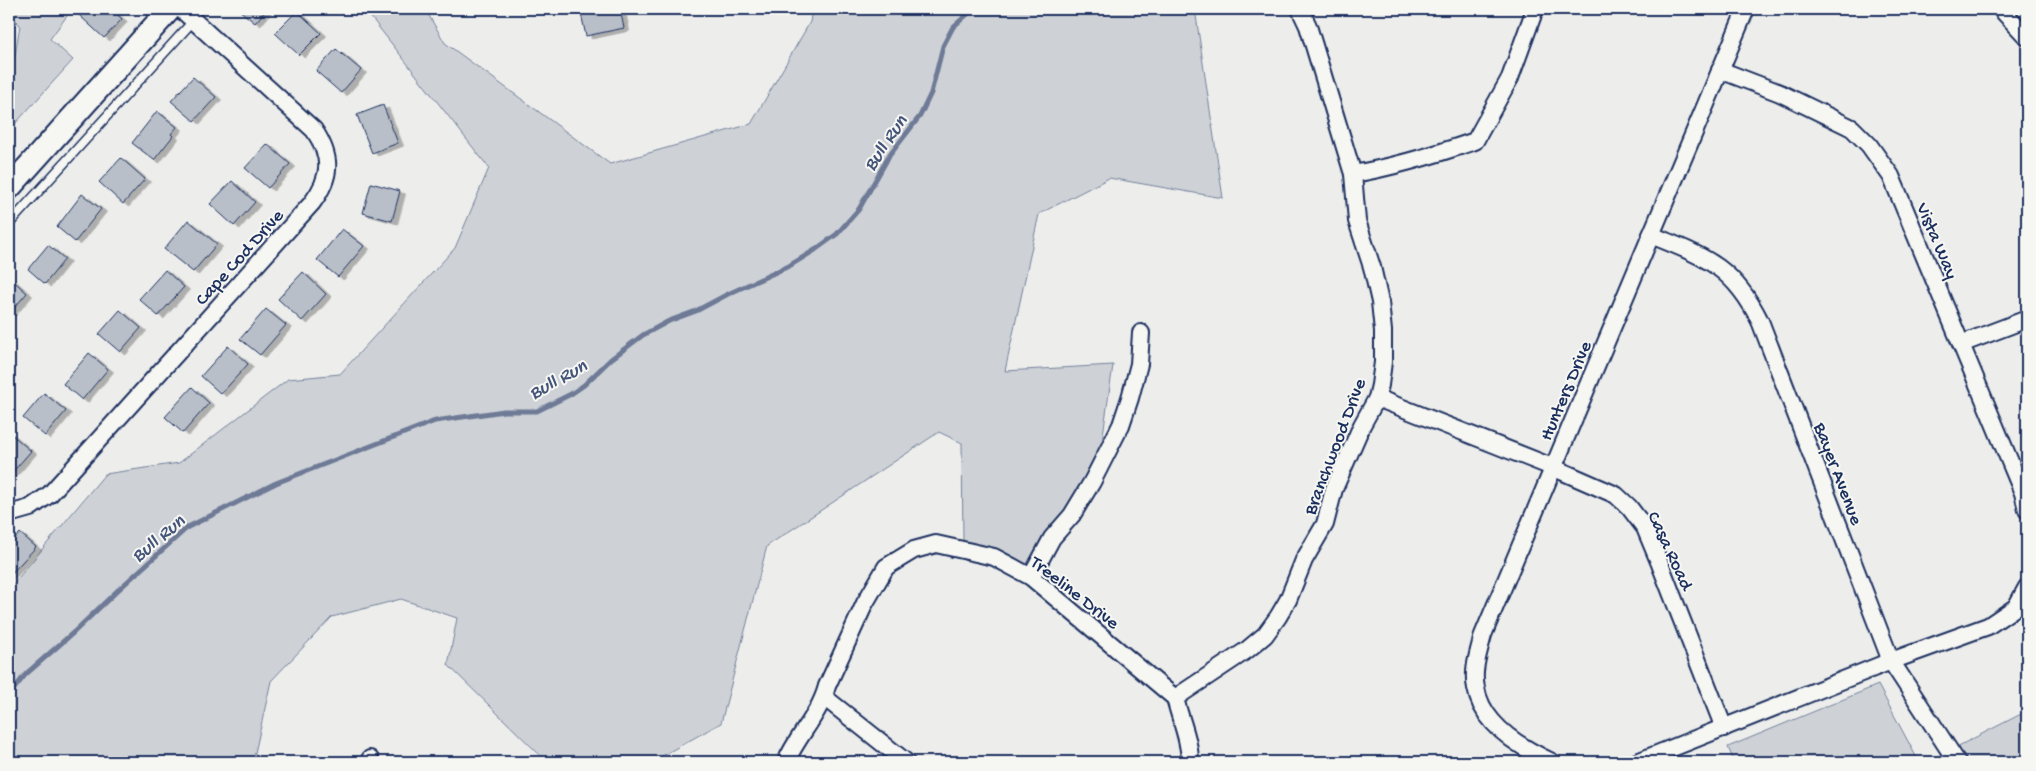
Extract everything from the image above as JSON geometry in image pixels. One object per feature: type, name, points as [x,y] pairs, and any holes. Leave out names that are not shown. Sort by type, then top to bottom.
[{"type":"main road","points":[[9,188],[170,9]]},
{"type":"street","name":"Cape Cod Drive","points":[[9,514],[30,508],[50,494],[312,203],[326,179],[328,166],[326,153],[314,130],[181,9]]},
{"type":"street","name":"Branchwood Drive","points":[[1175,698],[1248,650],[1265,635],[1278,617],[1288,600],[1304,560],[1325,524],[1334,490],[1362,425],[1377,398],[1384,362],[1380,302],[1372,267],[1356,221],[1352,174],[1308,26],[1300,9]]},
{"type":"street","points":[[1352,174],[1387,168],[1429,157],[1474,141],[1510,78],[1535,9]]},
{"type":"street","name":"Hunters Drive","points":[[1552,762],[1533,754],[1500,730],[1482,707],[1476,688],[1475,669],[1483,635],[1746,9]]},
{"type":"street","points":[[2001,9],[2027,37]]},
{"type":"street","name":"Vista Way","points":[[1720,70],[1780,93],[1823,113],[1852,128],[1869,145],[1890,176],[2023,493],[2027,510]]},
{"type":"street","name":"Bayer Avenue","points":[[1651,235],[1686,249],[1726,272],[1749,299],[1760,321],[1891,661],[1957,762]]},
{"type":"street","points":[[1961,344],[2027,319]]},
{"type":"street","points":[[1031,576],[1052,538],[1072,515],[1092,482],[1121,425],[1139,364],[1141,333]]},
{"type":"street","name":"Casa Road","points":[[1377,398],[1552,467],[1616,495],[1629,507],[1644,528],[1724,728]]},
{"type":"street","name":"Treeline Drive","points":[[786,762],[792,747],[824,697],[826,686],[865,603],[886,567],[914,550],[936,544],[971,550],[994,557],[1031,576],[1175,698]]},
{"type":"street","points":[[1637,762],[1891,661],[1988,626],[2016,607],[2027,586]]},
{"type":"street","points":[[824,697],[906,762]]},
{"type":"street","points":[[1175,698],[1190,748],[1190,762]]},
{"type":"lane","points":[[9,224],[194,20]]},
{"type":"shaded area","points":[[9,9],[72,9],[50,39],[73,60],[14,125],[9,116],[9,91],[20,25],[9,14]]},
{"type":"shaded area","points":[[367,9],[425,9],[445,43],[610,164],[751,124],[810,22],[812,9],[1195,9],[1223,198],[1109,178],[1039,214],[1005,371],[1113,365],[1096,484],[1032,570],[963,541],[962,443],[939,432],[767,546],[721,723],[651,762],[547,762],[448,665],[457,618],[401,599],[332,617],[271,681],[253,762],[9,762],[9,589],[105,474],[179,463],[288,379],[340,374],[455,248],[489,168],[366,11]]},
{"type":"shaded area","points":[[1878,685],[1919,762],[1734,762],[1728,747]]},
{"type":"shaded area","points":[[2027,711],[2027,762],[1927,762]]},
{"type":"building","points":[[84,9],[111,9],[122,19],[104,38],[79,15]]},
{"type":"building","points":[[238,9],[267,9],[255,23]]},
{"type":"building","points":[[580,9],[620,9],[624,28],[586,36]]},
{"type":"building","points":[[297,11],[321,33],[299,55],[275,33]]},
{"type":"building","points":[[336,49],[361,70],[341,93],[316,71]]},
{"type":"building","points":[[193,77],[216,97],[194,121],[171,101]]},
{"type":"building","points":[[383,105],[398,143],[372,153],[357,115]]},
{"type":"building","points":[[157,111],[177,127],[171,134],[173,136],[154,160],[132,143]]},
{"type":"building","points":[[267,144],[290,164],[268,188],[245,168]]},
{"type":"building","points":[[121,158],[145,179],[123,204],[99,182]]},
{"type":"building","points":[[232,181],[255,202],[234,226],[210,204]]},
{"type":"building","points":[[371,183],[400,191],[392,221],[363,213]]},
{"type":"building","points":[[82,194],[101,209],[75,242],[57,227]]},
{"type":"building","points":[[188,220],[217,244],[193,272],[164,249]]},
{"type":"building","points":[[342,229],[364,246],[338,277],[317,260]]},
{"type":"building","points":[[48,245],[65,259],[45,284],[28,269]]},
{"type":"building","points":[[165,270],[184,287],[158,316],[139,299]]},
{"type":"building","points":[[303,272],[326,294],[302,321],[278,299]]},
{"type":"building","points":[[9,277],[27,293],[9,314]]},
{"type":"building","points":[[266,309],[286,325],[260,355],[240,339]]},
{"type":"building","points":[[120,310],[141,328],[120,352],[99,334]]},
{"type":"building","points":[[228,346],[248,364],[221,394],[201,376]]},
{"type":"building","points":[[89,353],[108,369],[82,400],[63,384]]},
{"type":"building","points":[[192,387],[209,403],[183,433],[165,417]]},
{"type":"building","points":[[44,393],[66,411],[45,436],[23,418]]},
{"type":"building","points":[[9,432],[31,451],[10,475],[9,474]]},
{"type":"building","points":[[20,533],[36,547],[9,576],[9,545]]},
{"type":"waterway","name":"Bull Run","points":[[9,695],[26,674],[188,527],[276,483],[435,421],[504,411],[537,411],[571,394],[584,385],[611,359],[643,335],[669,321],[696,311],[789,266],[815,250],[837,234],[859,209],[889,156],[920,116],[931,93],[943,46],[953,27],[970,12],[981,9]]}]
